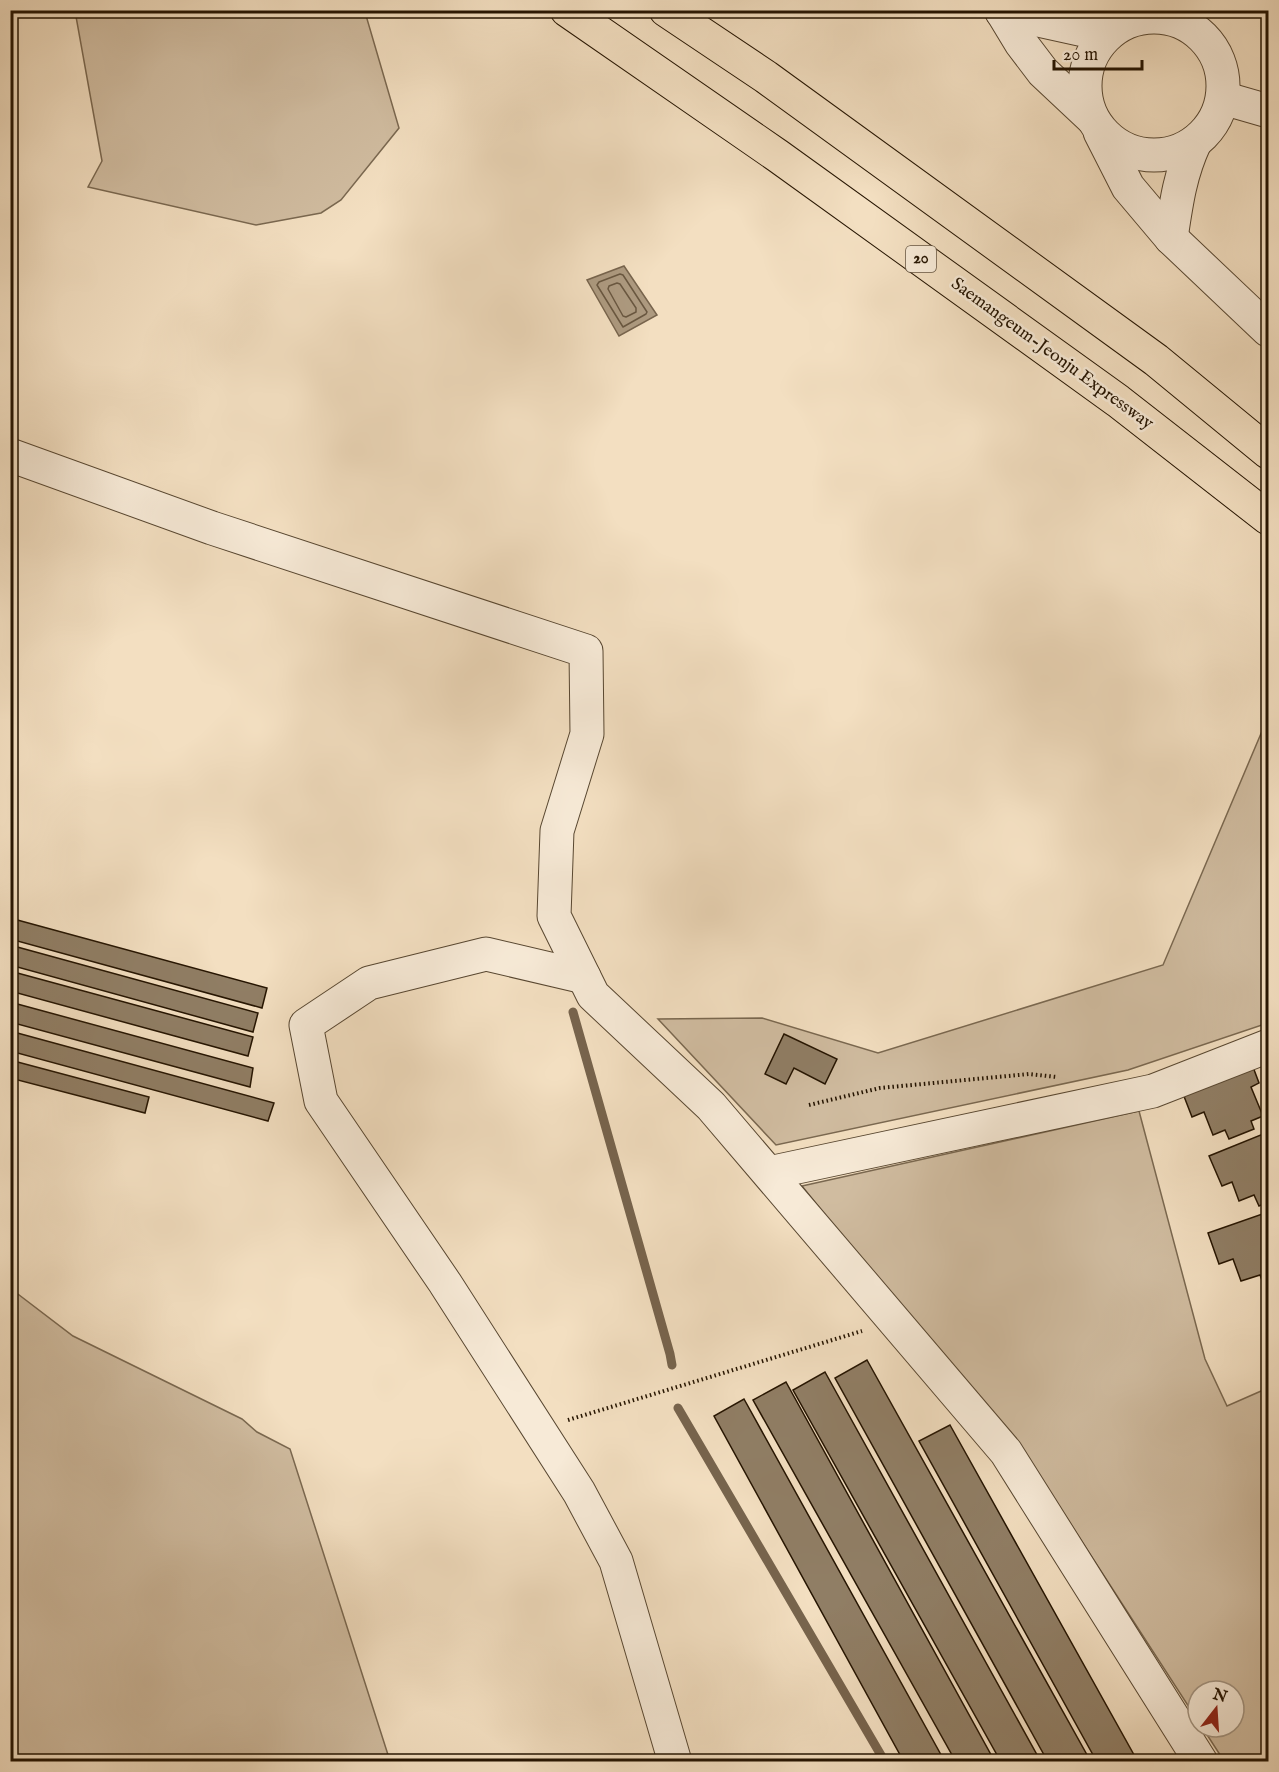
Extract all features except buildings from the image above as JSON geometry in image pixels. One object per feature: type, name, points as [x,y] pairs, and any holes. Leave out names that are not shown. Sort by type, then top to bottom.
[{"type":"highway","name":"Saemangeum-Jeonju Expressway","points":[[567,10],[778,156],[1109,394],[1269,518]]},
{"type":"highway","points":[[666,10],[766,77],[1156,360],[1269,452]]},
{"type":"street","points":[[1002,11],[1106,35]]},
{"type":"street","points":[[1002,11],[1021,43],[1043,72],[1095,122],[1110,140],[1143,155],[1179,151],[1195,142],[1208,130],[1218,115],[1223,98],[1224,80],[1211,46],[1185,17],[1151,16],[1119,25],[1106,35],[1095,49],[1087,66],[1084,83],[1086,101],[1095,122],[1128,187],[1171,238],[1269,330]]},
{"type":"street","points":[[1223,98],[1269,111]]},
{"type":"street","points":[[1171,238],[1178,188],[1195,142]]},
{"type":"street","points":[[10,455],[212,528],[586,651],[587,734],[557,831],[554,916],[593,995],[711,1106],[1006,1452],[1200,1761]]},
{"type":"street","points":[[584,977],[486,954],[369,983],[306,1025],[321,1101],[445,1283],[539,1429],[579,1492],[616,1561],[675,1761]]},
{"type":"street","points":[[769,1173],[1153,1091],[1269,1046]]},
{"type":"path","points":[[809,1105],[880,1089],[1029,1074],[1063,1078]]},
{"type":"path","points":[[539,1429],[895,1321]]},
{"type":"shaded area","points":[[75,11],[363,11],[399,128],[341,200],[321,213],[256,225],[88,187],[102,161]]},
{"type":"shaded area","points":[[1268,717],[1268,1023],[1128,1070],[776,1145],[658,1019],[762,1018],[878,1053],[1163,965]]},
{"type":"shaded area","points":[[1139,1111],[1205,1359],[1227,1406],[1268,1388],[1268,1761],[1224,1761],[1210,1739],[1246,1739],[1246,1679],[1186,1679],[1186,1702],[1066,1517],[802,1186]]},
{"type":"shaded area","points":[[10,1288],[73,1336],[242,1419],[257,1432],[290,1449],[390,1761],[11,1761]]},
{"type":"water","points":[[624,266],[657,315],[619,336],[587,280]]},
{"type":"waterway","points":[[573,1012],[672,1365]]},
{"type":"waterway","points":[[678,1408],[885,1762]]}]
